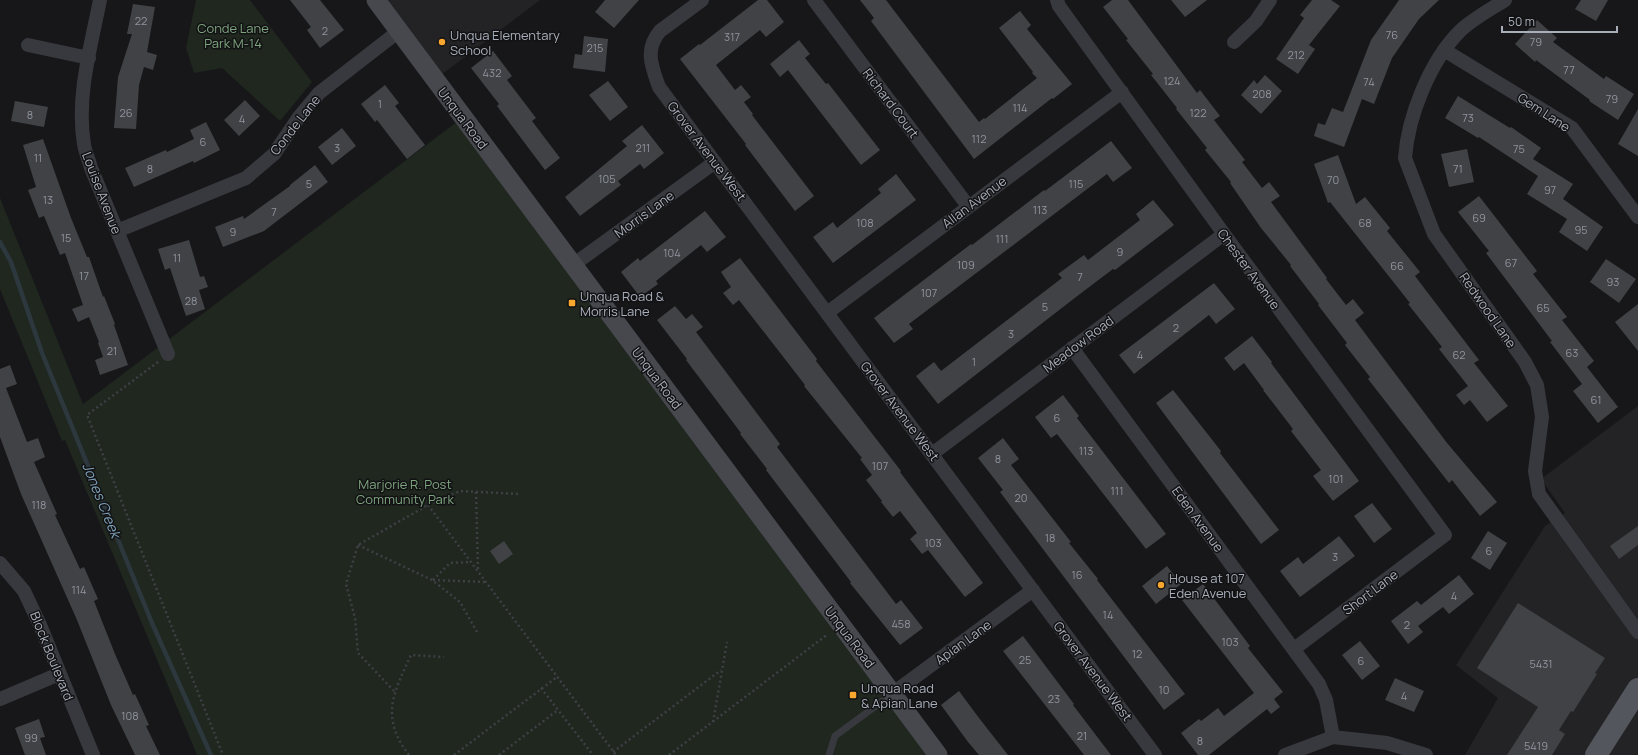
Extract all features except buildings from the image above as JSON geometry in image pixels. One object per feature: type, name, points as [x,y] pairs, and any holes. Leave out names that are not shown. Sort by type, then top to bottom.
[{"type":"main road","points":[[1596,755],[1638,688]]},
{"type":"street","name":"Louise Avenue","points":[[100,0],[83,96],[82,126],[84,145],[91,168],[168,354]]},
{"type":"street","name":"Unqua Road","points":[[376,0],[938,755]]},
{"type":"street","name":"Grover Avenue West","points":[[702,0],[660,31],[654,38],[651,47],[650,64],[659,87],[1155,755]]},
{"type":"street","name":"Richard Court","points":[[814,0],[968,206]]},
{"type":"street","name":"Chester Avenue","points":[[1057,0],[1224,234],[1445,535]]},
{"type":"street","points":[[1234,42],[1256,21],[1270,0]]},
{"type":"street","name":"Redwood Lane","points":[[1505,0],[1460,30],[1444,50],[1430,73],[1417,102],[1406,147],[1405,158],[1434,234],[1525,362],[1537,385],[1542,417],[1535,471],[1539,494],[1638,632]]},
{"type":"street","name":"Conde Lane","points":[[117,231],[246,178],[274,154],[299,117],[319,93],[399,31]]},
{"type":"street","points":[[28,45],[89,58]]},
{"type":"street","name":"Gem Lane","points":[[1444,50],[1572,128],[1638,217]]},
{"type":"street","name":"Allan Avenue","points":[[827,312],[1122,92]]},
{"type":"street","name":"Morris Lane","points":[[573,265],[715,162]]},
{"type":"street","name":"Meadow Road","points":[[932,454],[1224,234]]},
{"type":"street","name":"Eden Avenue","points":[[1072,348],[1319,684],[1326,700],[1333,737]]},
{"type":"street","name":"Short Lane","points":[[1294,650],[1445,535]]},
{"type":"street","name":"Block Boulevard","points":[[0,563],[24,591],[40,625],[93,755]]},
{"type":"street","name":"Apian Lane","points":[[892,694],[1033,590]]},
{"type":"street","points":[[0,698],[59,674]]},
{"type":"street","points":[[1285,755],[1333,737],[1387,743],[1426,755]]},
{"type":"lane","points":[[829,755],[835,736],[892,694]]},
{"type":"path","points":[[168,354],[87,415],[223,755]]},
{"type":"path","points":[[394,691],[358,653],[355,618],[346,584],[358,544],[428,505],[460,491],[520,494]]},
{"type":"path","points":[[476,492],[478,571]]},
{"type":"path","points":[[428,505],[616,755]]},
{"type":"path","points":[[358,544],[432,580],[460,602],[477,632]]},
{"type":"path","points":[[432,580],[450,563],[471,562]]},
{"type":"path","points":[[432,580],[486,582]]},
{"type":"path","points":[[669,755],[841,625]]},
{"type":"path","points":[[713,722],[727,642]]},
{"type":"path","points":[[409,755],[399,743],[394,729],[392,707],[394,691],[411,656],[444,657]]},
{"type":"path","points":[[613,752],[721,670]]},
{"type":"path","points":[[454,755],[557,676]]},
{"type":"path","points":[[541,688],[593,755]]},
{"type":"path","points":[[499,755],[558,710]]},
{"type":"shaded area","name":"Unqua Elementary School","points":[[368,0],[540,0],[429,84]]},
{"type":"shaded area","points":[[1638,406],[1638,755],[1465,755],[1498,698],[1456,665],[1545,526],[1565,513],[1541,479]]},
{"type":"green space","name":"Conde Lane Park M-14","points":[[196,0],[250,0],[312,82],[280,121],[222,68],[194,73],[186,48]]},
{"type":"green space","name":"Marjorie R. Post Community Park","points":[[458,121],[930,755],[197,755],[65,440],[62,441],[0,289],[0,198],[83,404]]},
{"type":"waterway","name":"Jones Creek","points":[[0,242],[11,262],[42,353],[152,623],[211,755]]},
{"type":"place","name":"Unqua Elementary School","points":[[442,42]]},
{"type":"place","name":"Unqua Road & Morris Lane","points":[[572,303]]},
{"type":"place","name":"House at 107 Eden Avenue","points":[[1161,585]]},
{"type":"place","name":"Unqua Road & Apian Lane","points":[[853,695]]}]
